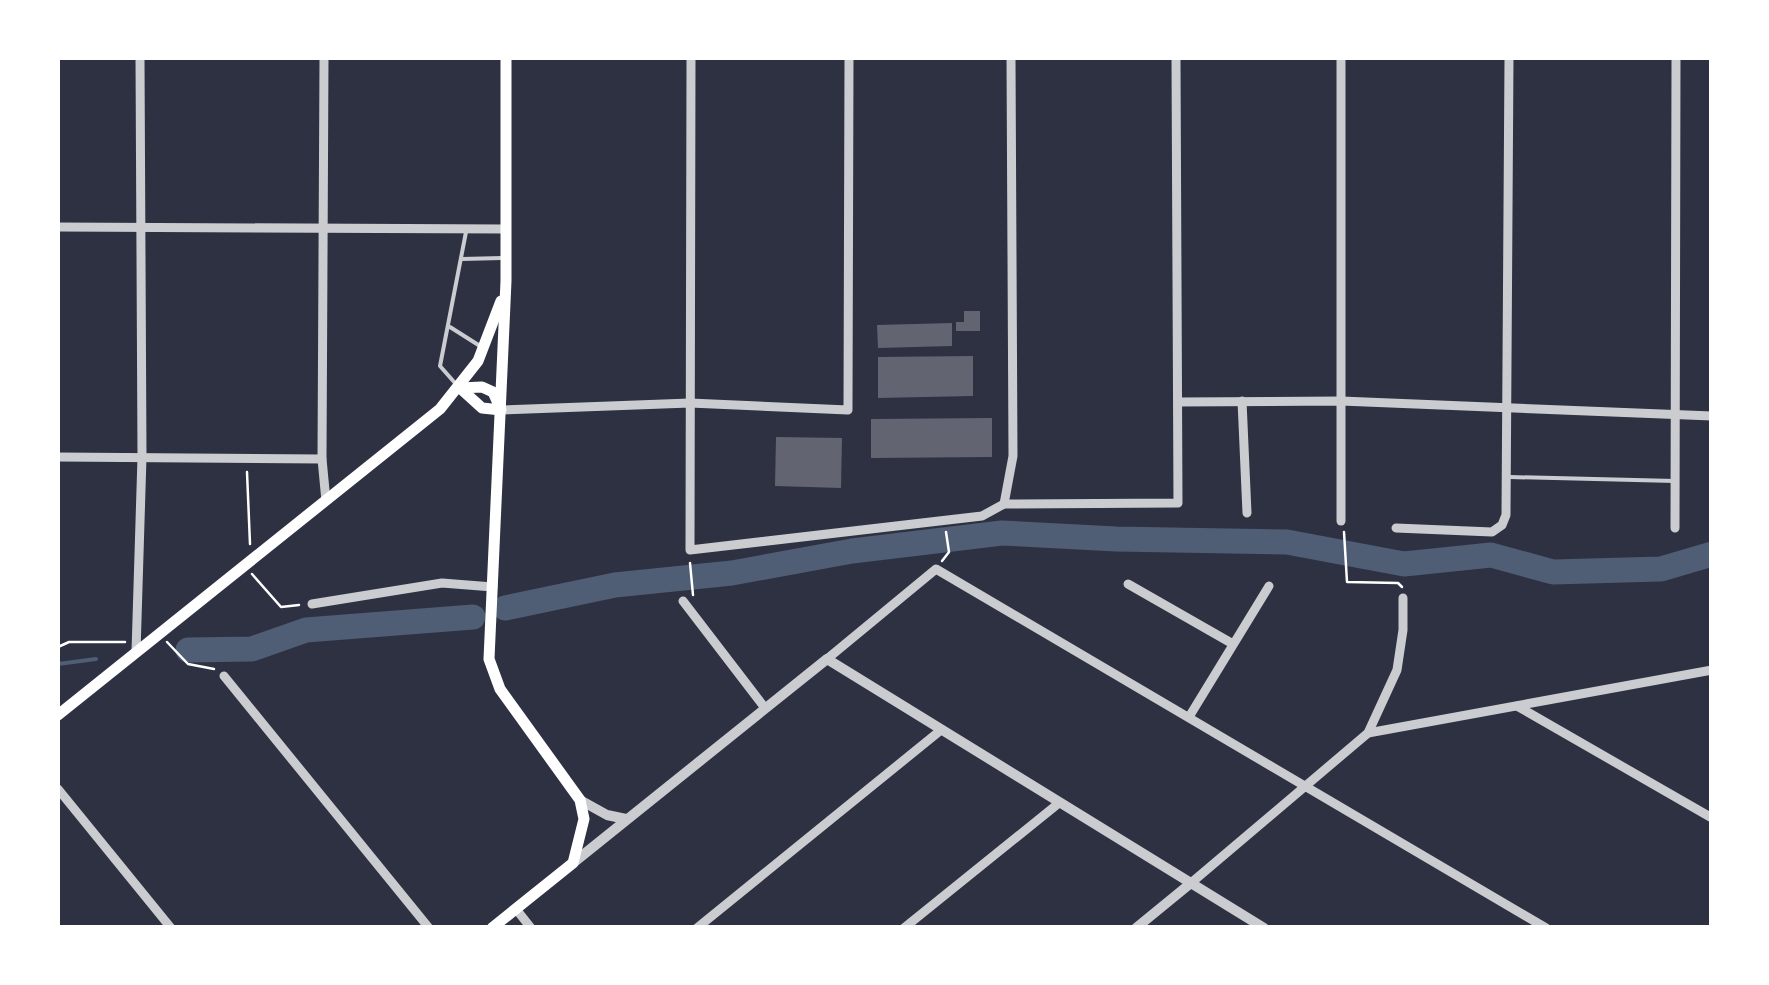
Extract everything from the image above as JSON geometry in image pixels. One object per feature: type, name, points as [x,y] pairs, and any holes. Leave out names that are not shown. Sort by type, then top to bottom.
[{"type":"main road","points":[[492,928],[573,863],[584,819],[580,800],[495,680],[488,647],[506,281],[506,58]]},
{"type":"main road","points":[[58,715],[136,647],[159,634],[427,420],[460,388],[484,348],[506,281]]},
{"type":"main road","points":[[460,388],[482,408],[501,410]]},
{"type":"main road","points":[[460,388],[490,390],[501,410]]},
{"type":"street","points":[[136,647],[142,458],[140,58]]},
{"type":"street","points":[[324,58],[322,458],[326,501]]},
{"type":"street","points":[[691,58],[690,550],[982,516],[1004,504],[1178,503],[1176,58]]},
{"type":"street","points":[[501,410],[690,404],[848,410],[849,58]]},
{"type":"street","points":[[1004,504],[1013,456],[1011,58]]},
{"type":"street","points":[[1341,521],[1342,58]]},
{"type":"street","points":[[1396,528],[1492,532],[1506,516],[1509,58]]},
{"type":"street","points":[[1675,528],[1676,58]]},
{"type":"street","points":[[58,228],[506,229]]},
{"type":"street","points":[[1242,401],[1248,513]]},
{"type":"street","points":[[1178,402],[1341,401],[1712,416]]},
{"type":"street","points":[[58,457],[322,458]]},
{"type":"street","points":[[573,863],[936,569],[1546,928]]},
{"type":"street","points":[[312,604],[442,583],[493,587]]},
{"type":"street","points":[[1128,584],[1234,644]]},
{"type":"street","points":[[1188,717],[1269,586]]},
{"type":"street","points":[[1136,928],[1368,733],[1397,670],[1403,598]]},
{"type":"street","points":[[688,599],[765,708]]},
{"type":"street","points":[[827,659],[1264,928]]},
{"type":"street","points":[[1368,733],[1712,670]]},
{"type":"street","points":[[224,676],[429,928]]},
{"type":"street","points":[[1516,706],[1712,818]]},
{"type":"street","points":[[697,928],[941,730]]},
{"type":"street","points":[[58,788],[171,928]]},
{"type":"street","points":[[580,800],[606,815],[626,819]]},
{"type":"street","points":[[904,928],[1060,802]]},
{"type":"street","points":[[516,908],[531,928]]},
{"type":"lane","points":[[460,388],[440,366],[467,227]]},
{"type":"lane","points":[[462,259],[506,258]]},
{"type":"lane","points":[[448,326],[484,348]]},
{"type":"lane","points":[[1506,477],[1675,481]]},
{"type":"path","points":[[247,458],[248,563],[281,608],[312,604]]},
{"type":"path","points":[[944,522],[949,552]]},
{"type":"path","points":[[1344,532],[1347,582],[1398,583],[1404,588],[1403,598]]},
{"type":"path","points":[[688,599],[690,558]]},
{"type":"path","points":[[159,634],[188,664],[210,666],[224,676]]},
{"type":"path","points":[[58,647],[70,642],[136,647]]},
{"type":"building","points":[[964,311],[980,311],[980,331],[956,331],[956,322],[964,322]]},
{"type":"building","points":[[952,323],[952,346],[878,348],[877,325]]},
{"type":"building","points":[[973,356],[973,396],[878,398],[878,357]]},
{"type":"building","points":[[992,418],[992,457],[871,458],[871,419]]},
{"type":"building","points":[[776,437],[842,438],[841,488],[775,486]]},
{"type":"waterway","points":[[505,608],[615,585],[732,573],[852,551],[1002,533],[1287,542],[1404,564],[1491,555],[1553,572],[1661,569],[1712,554]]},
{"type":"waterway","points":[[188,650],[252,649],[306,630],[473,617]]},
{"type":"waterway","points":[[58,664],[96,659]]}]
